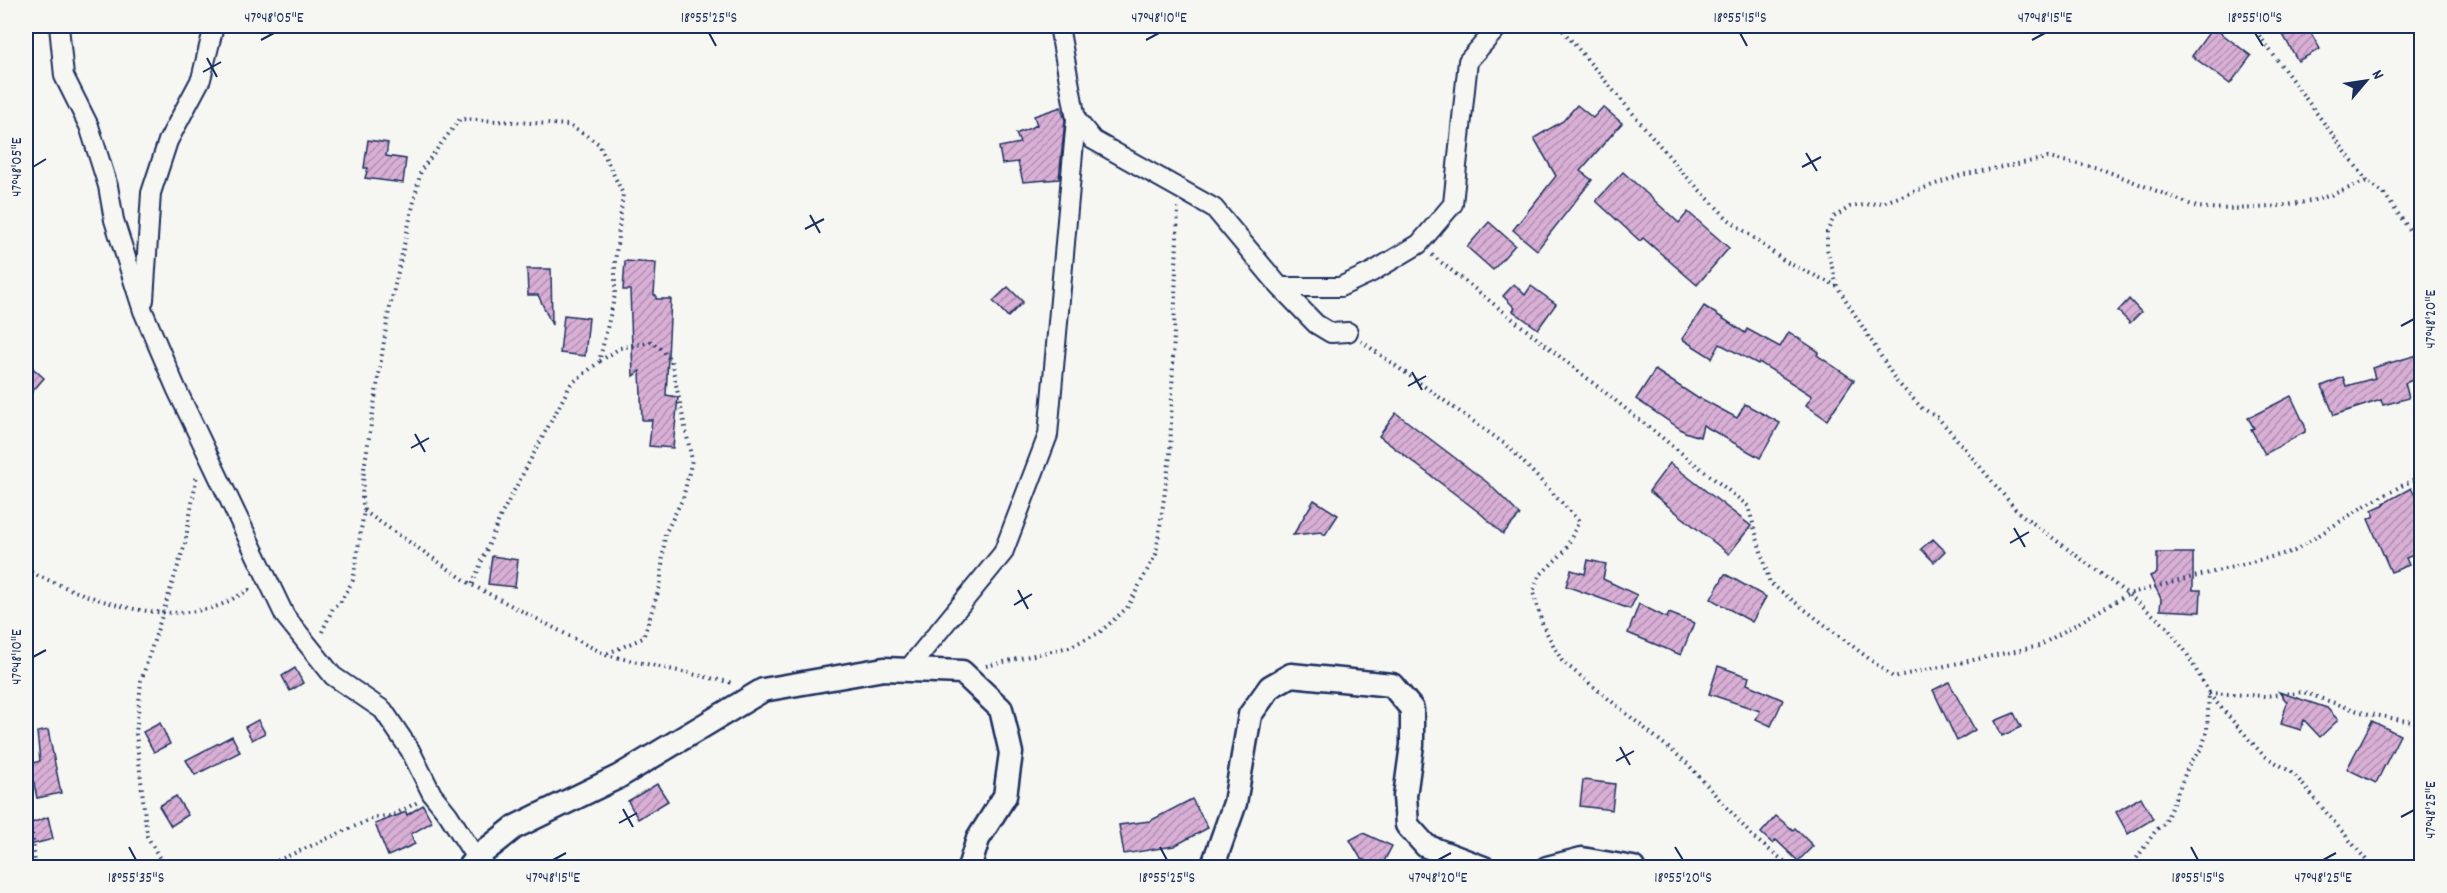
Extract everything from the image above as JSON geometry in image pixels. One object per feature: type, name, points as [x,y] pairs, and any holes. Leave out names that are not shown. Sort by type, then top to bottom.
[{"type":"street","points":[[59,26],[64,76],[89,126],[108,186],[114,220],[143,311],[176,388],[285,616],[333,676],[383,710],[410,750],[432,794],[448,814],[472,863],[515,827],[618,777],[763,690],[884,669],[908,669],[962,672],[1001,708],[1011,753],[1005,796],[978,839],[969,867]]},
{"type":"street","points":[[143,311],[151,193],[168,141],[201,79],[214,26]]},
{"type":"street","points":[[908,669],[1003,553],[1048,435],[1076,119],[1059,26]]},
{"type":"street","points":[[1280,286],[1340,287],[1372,272],[1419,244],[1453,204],[1468,61],[1498,26]]},
{"type":"street","points":[[1076,119],[1093,140],[1214,208],[1280,286],[1316,324],[1332,333],[1348,332]]},
{"type":"street","points":[[1212,867],[1234,803],[1250,715],[1270,687],[1291,675],[1392,686],[1412,709],[1412,746],[1405,796],[1407,825],[1426,846],[1484,867]]},
{"type":"street","points":[[1547,867],[1582,859],[1633,867]]},
{"type":"path","points":[[1559,26],[1683,173],[1728,219],[1786,262],[1837,285]]},
{"type":"path","points":[[2252,26],[2367,181],[2384,194],[2421,247]]},
{"type":"path","points":[[314,650],[333,608],[340,603],[353,580],[364,511],[362,497],[364,469],[388,316],[421,171],[460,119],[569,125],[599,144],[623,194],[615,262],[615,295],[599,362]]},
{"type":"path","points":[[2367,181],[2318,199],[2249,209],[2214,209],[2197,207],[2099,168],[2048,158],[1961,175],[1885,202],[1850,207],[1834,217],[1827,232],[1827,249],[1837,285],[1897,382],[1922,408],[1937,417],[2018,512],[2128,594],[2166,626],[2186,651],[2208,693],[2263,755],[2292,773],[2373,867]]},
{"type":"path","points":[[962,672],[1069,646],[1100,633],[1127,608],[1156,554],[1170,456],[1179,187]]},
{"type":"path","points":[[1419,244],[1748,506],[1770,583],[1893,677],[2039,646],[2128,594],[2294,551],[2366,505],[2421,475]]},
{"type":"path","points":[[1348,332],[1509,447],[1579,520],[1565,551],[1539,576],[1533,592],[1543,626],[1562,660],[1686,762],[1754,838],[1793,867]]},
{"type":"path","points":[[472,585],[501,515],[571,384],[620,348],[651,342],[663,350],[671,361],[692,460],[683,498],[665,534],[660,586],[644,638],[606,654]]},
{"type":"path","points":[[165,867],[147,836],[136,734],[141,681],[185,544],[203,444]]},
{"type":"path","points":[[364,511],[472,585],[606,654],[763,690]]},
{"type":"path","points":[[26,570],[73,592],[115,605],[164,614],[213,608],[249,590],[258,597]]},
{"type":"path","points":[[2208,693],[2265,696],[2303,692],[2360,712],[2421,724]]},
{"type":"path","points":[[2130,867],[2156,830],[2165,823],[2190,762],[2202,748],[2207,730],[2208,693]]},
{"type":"path","points":[[261,867],[375,817],[391,816],[432,794]]},
{"type":"path","points":[[26,811],[33,837],[35,867]]},
{"type":"building","points":[[2278,26],[2307,26],[2320,49],[2298,61]]},
{"type":"building","points":[[2213,27],[2251,56],[2230,84],[2192,56]]},
{"type":"building","points":[[1577,105],[1593,118],[1603,107],[1622,123],[1580,171],[1592,180],[1537,250],[1513,230],[1556,176],[1534,138],[1563,121]]},
{"type":"building","points":[[1061,107],[1065,120],[1059,179],[1023,182],[1018,162],[1002,164],[999,147],[1020,143],[1016,134],[1037,125],[1034,116]]},
{"type":"building","points":[[368,140],[388,143],[386,156],[406,159],[403,183],[365,178],[368,168],[364,168]]},
{"type":"building","points":[[1623,172],[1679,223],[1688,212],[1729,248],[1697,285],[1643,238],[1640,241],[1596,201]]},
{"type":"building","points":[[1489,222],[1515,245],[1493,270],[1467,247]]},
{"type":"building","points":[[625,261],[656,263],[654,295],[656,299],[671,299],[666,395],[678,397],[673,448],[649,446],[652,420],[642,420],[640,371],[633,376],[630,290],[623,290]]},
{"type":"building","points":[[527,269],[551,269],[552,325],[538,295],[528,295]]},
{"type":"building","points":[[1514,284],[1525,295],[1531,286],[1556,304],[1538,329],[1513,311],[1515,308],[1503,296]]},
{"type":"building","points":[[1008,287],[1023,302],[1008,317],[993,301]]},
{"type":"building","points":[[2129,299],[2141,312],[2130,323],[2118,311]]},
{"type":"building","points":[[1704,306],[1745,333],[1747,329],[1780,347],[1789,332],[1819,352],[1817,355],[1854,380],[1827,420],[1806,405],[1812,396],[1759,362],[1758,364],[1720,344],[1712,358],[1682,339]]},
{"type":"building","points":[[564,315],[589,318],[585,356],[560,353]]},
{"type":"building","points":[[2421,354],[2421,377],[2405,383],[2409,398],[2383,405],[2381,400],[2334,415],[2322,386],[2343,377],[2346,386],[2375,378],[2372,368]]},
{"type":"building","points":[[26,362],[44,378],[26,399]]},
{"type":"building","points":[[1655,370],[1699,399],[1737,418],[1745,404],[1780,423],[1760,458],[1703,425],[1700,437],[1685,432],[1636,399]]},
{"type":"building","points":[[2291,396],[2305,426],[2305,432],[2265,454],[2251,429],[2254,428],[2248,418]]},
{"type":"building","points":[[1396,413],[1488,483],[1520,515],[1503,534],[1480,513],[1379,436]]},
{"type":"building","points":[[1670,463],[1751,526],[1729,554],[1649,491]]},
{"type":"building","points":[[2411,488],[2421,507],[2421,552],[2406,558],[2409,565],[2391,572],[2368,519],[2374,516],[2372,510]]},
{"type":"building","points":[[1314,500],[1338,515],[1325,535],[1321,532],[1293,535]]},
{"type":"building","points":[[1933,539],[1945,551],[1934,562],[1921,549]]},
{"type":"building","points":[[2157,553],[2193,553],[2193,590],[2201,590],[2200,612],[2160,610],[2161,599],[2150,576],[2157,573]]},
{"type":"building","points":[[492,556],[518,560],[515,587],[488,584]]},
{"type":"building","points":[[1588,560],[1606,564],[1603,579],[1637,595],[1630,609],[1566,586],[1571,570],[1585,574]]},
{"type":"building","points":[[1725,574],[1766,597],[1752,622],[1711,599]]},
{"type":"building","points":[[1639,604],[1667,618],[1669,613],[1694,623],[1681,655],[1628,633]]},
{"type":"building","points":[[1718,666],[1749,677],[1747,684],[1783,700],[1771,726],[1756,719],[1760,711],[1709,694]]},
{"type":"building","points":[[295,668],[303,683],[290,691],[282,676]]},
{"type":"building","points":[[1949,682],[1975,730],[1957,741],[1933,690]]},
{"type":"building","points":[[2279,692],[2327,708],[2338,720],[2320,737],[2304,720],[2301,730],[2281,724],[2287,702]]},
{"type":"building","points":[[2014,713],[2021,727],[2002,736],[1995,721]]},
{"type":"building","points":[[258,720],[265,733],[252,740],[245,727]]},
{"type":"building","points":[[2372,721],[2400,735],[2376,783],[2347,769]]},
{"type":"building","points":[[160,723],[170,744],[154,752],[143,732]]},
{"type":"building","points":[[48,730],[61,793],[37,798],[30,764],[40,761],[37,732]]},
{"type":"building","points":[[232,736],[240,752],[195,775],[186,760]]},
{"type":"building","points":[[1583,780],[1615,784],[1612,810],[1580,806]]},
{"type":"building","points":[[657,784],[668,801],[638,819],[628,801]]},
{"type":"building","points":[[176,796],[188,815],[171,826],[159,806]]},
{"type":"building","points":[[2141,797],[2153,819],[2128,834],[2116,812]]},
{"type":"building","points":[[1192,799],[1208,828],[1174,846],[1124,854],[1119,825],[1150,821]]},
{"type":"building","points":[[423,805],[432,822],[411,834],[415,844],[388,856],[375,824],[406,812],[407,815]]},
{"type":"building","points":[[1776,816],[1793,830],[1795,828],[1813,846],[1798,861],[1776,840],[1773,844],[1761,833]]},
{"type":"building","points":[[48,817],[53,839],[26,846],[26,825]]},
{"type":"building","points":[[1363,833],[1392,846],[1381,867],[1361,859],[1350,840]]}]
